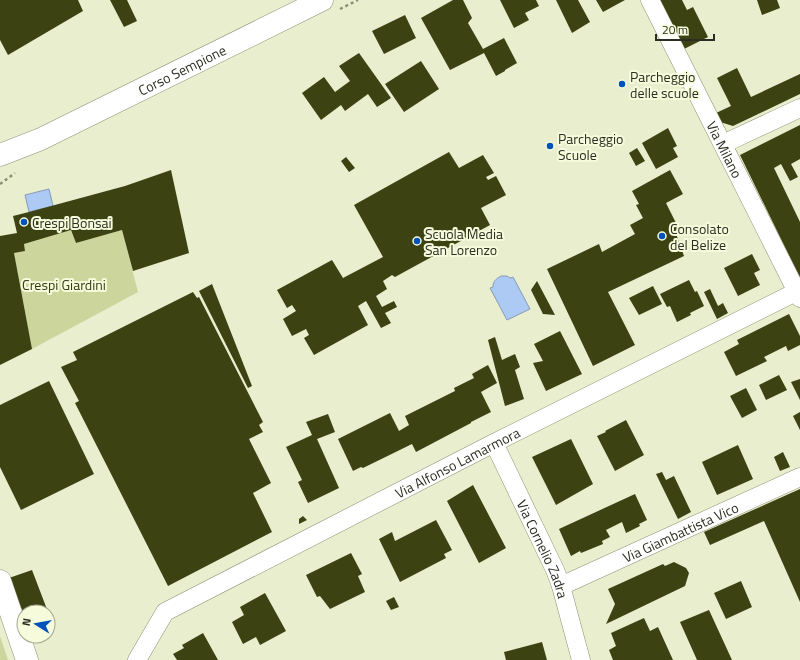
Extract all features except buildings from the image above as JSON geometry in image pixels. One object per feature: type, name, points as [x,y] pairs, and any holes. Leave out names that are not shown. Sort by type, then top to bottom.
[{"type":"main road","name":"Corso Sempione","points":[[0,154],[40,139],[322,0]]},
{"type":"main road","name":"Corso Sempione","points":[[0,171],[40,139]]},
{"type":"main road","points":[[0,581],[27,660]]},
{"type":"street","name":"Via Milano","points":[[650,0],[799,293]]},
{"type":"street","points":[[723,144],[800,108]]},
{"type":"street","name":"Via Alfonso Lamarmora","points":[[137,660],[164,612],[494,443],[799,293]]},
{"type":"street","name":"Via Cornelio Zadra","points":[[494,443],[555,570],[561,586],[581,660]]},
{"type":"street","name":"Via Giambattista Vico","points":[[561,586],[800,477]]},
{"type":"green space","name":"Crespi Giardini","points":[[71,230],[76,243],[122,230],[138,292],[32,349],[14,253],[25,251],[24,244]]},
{"type":"green space","points":[[0,636],[8,660],[0,660]]},
{"type":"water","points":[[49,189],[53,206],[29,212],[25,195]]},
{"type":"water","points":[[501,276],[507,276],[510,278],[513,277],[530,309],[507,320],[490,288],[493,287],[495,280]]},
{"type":"place","name":"Parcheggio delle scuole","points":[[622,84]]},
{"type":"place","name":"Parcheggio Scuole","points":[[550,146]]},
{"type":"place","name":"Crespi Bonsai","points":[[24,222]]},
{"type":"place","name":"Consolato del Belize","points":[[662,236]]},
{"type":"place","name":"Scuola Media San Lorenzo","points":[[417,241]]}]
